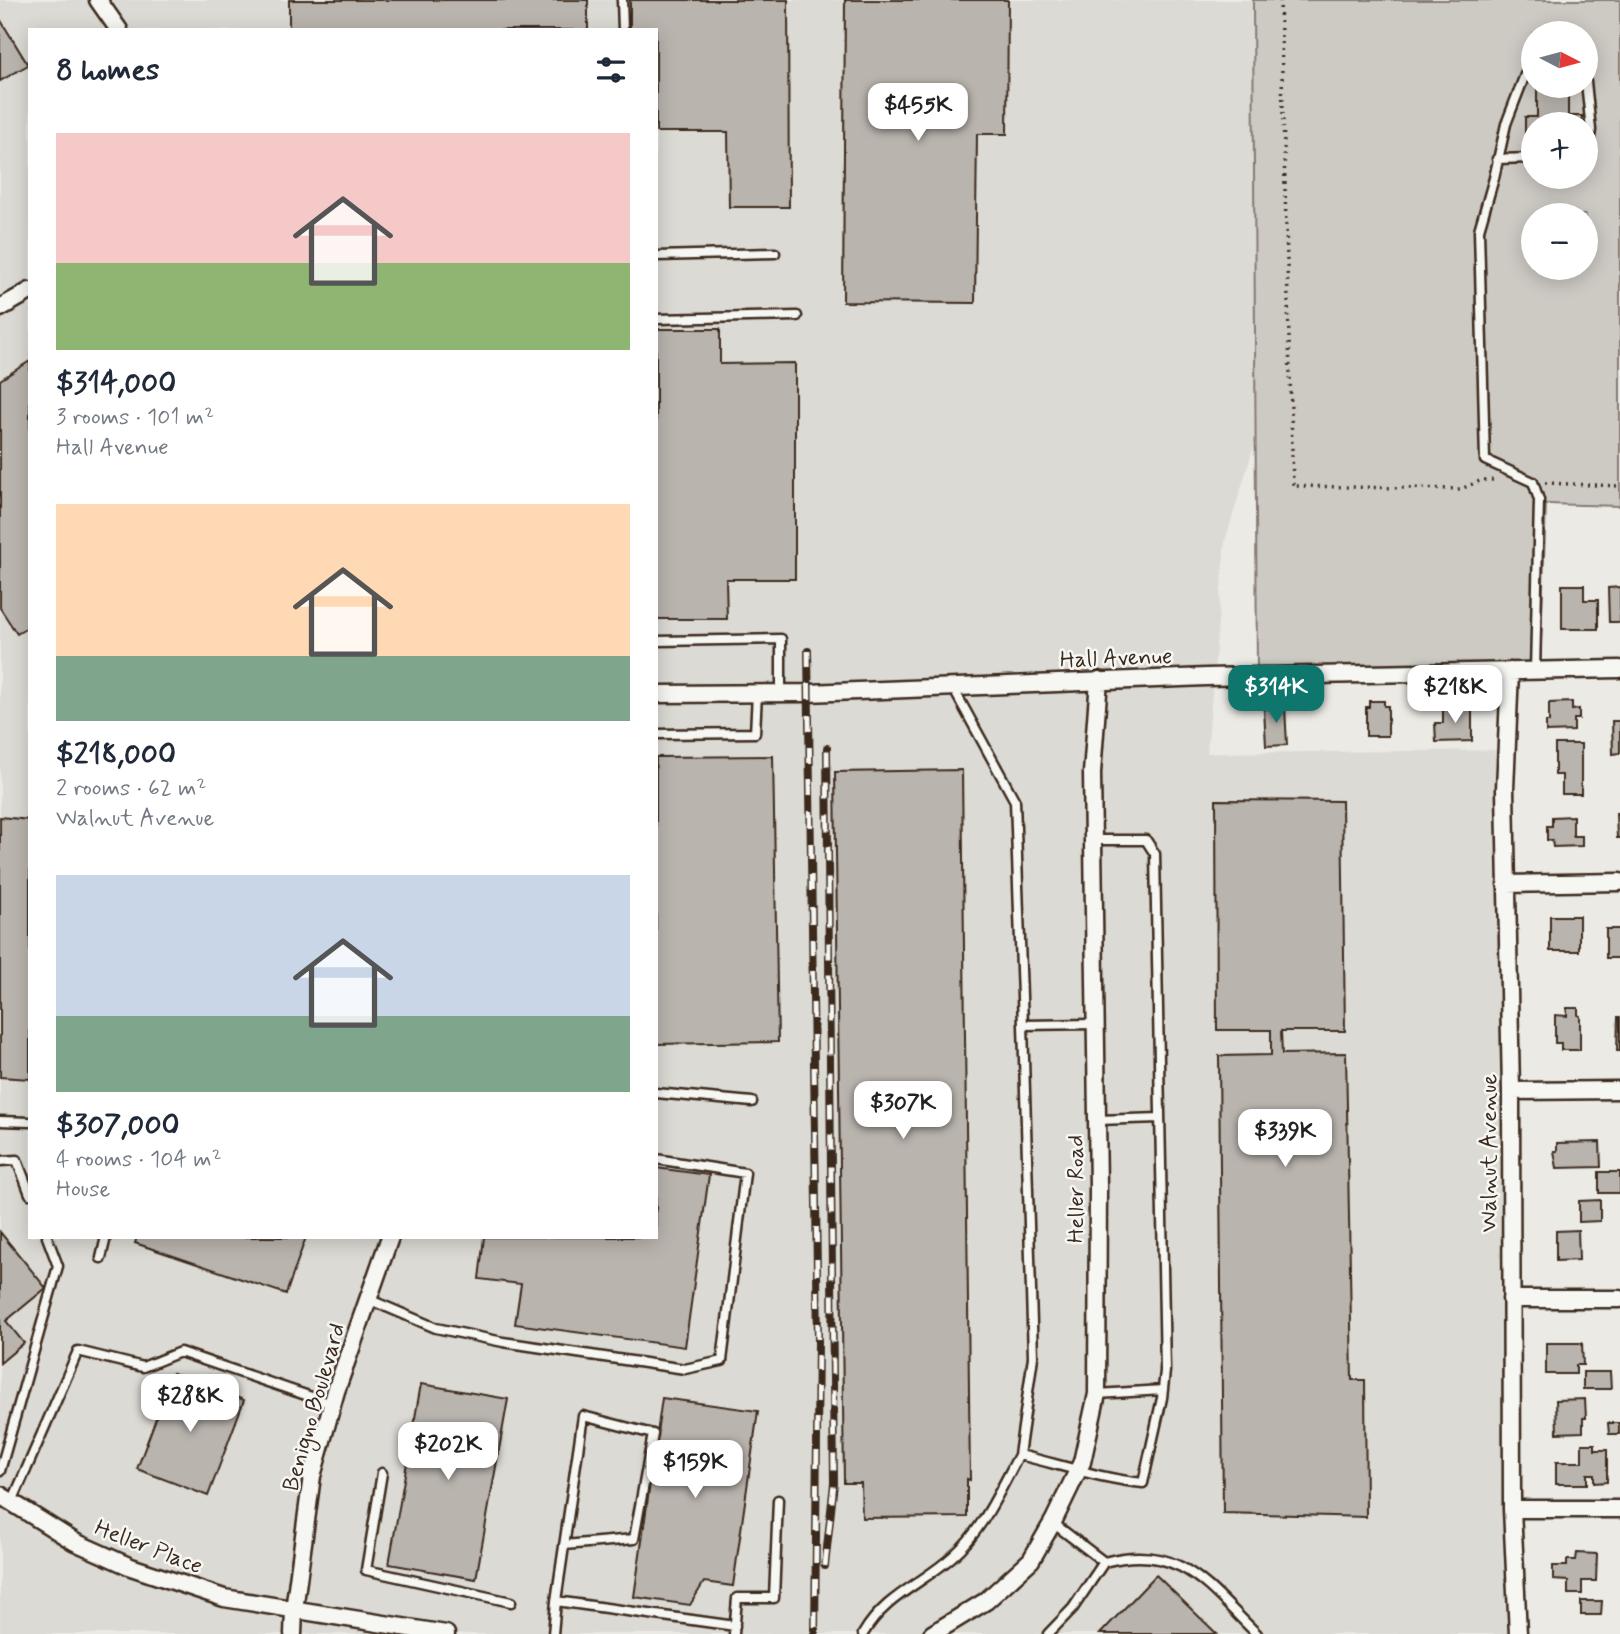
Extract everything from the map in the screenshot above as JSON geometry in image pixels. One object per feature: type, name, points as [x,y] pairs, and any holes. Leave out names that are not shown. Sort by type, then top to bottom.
[{"type":"street","points":[[98,0],[118,28]]},
{"type":"street","points":[[0,308],[28,292]]},
{"type":"street","name":"Hall Avenue","points":[[658,694],[781,693],[1099,680],[1620,669]]},
{"type":"street","name":"Walnut Avenue","points":[[1510,671],[1504,789],[1511,1091],[1512,1509],[1518,1634]]},
{"type":"street","name":"Heller Road","points":[[932,1634],[986,1601],[1031,1560],[1053,1523],[1082,1462],[1097,1394],[1097,1120],[1092,773],[1099,680]]},
{"type":"street","points":[[1506,884],[1620,882]]},
{"type":"street","points":[[1511,1091],[1620,1090]]},
{"type":"street","name":"Benigno Boulevard","points":[[293,1634],[312,1476],[332,1404],[389,1239]]},
{"type":"street","points":[[1511,1299],[1620,1299]]},
{"type":"street","name":"Heller Place","points":[[6,1499],[75,1542],[131,1567],[224,1598],[294,1610]]},
{"type":"street","points":[[1512,1509],[1620,1509]]},
{"type":"street","points":[[294,1610],[446,1634]]},
{"type":"lane","points":[[622,0],[623,28]]},
{"type":"lane","points":[[1521,82],[1479,230],[1486,460],[1533,482],[1539,500],[1535,671]]},
{"type":"lane","points":[[1497,159],[1521,158]]},
{"type":"lane","points":[[658,256],[775,253]]},
{"type":"lane","points":[[658,319],[796,316]]},
{"type":"lane","points":[[658,640],[781,639],[781,693]]},
{"type":"lane","points":[[863,1634],[886,1604],[954,1556],[981,1523],[1018,1455],[1033,1357],[1015,801],[952,686]]},
{"type":"lane","points":[[658,734],[755,733],[757,693]]},
{"type":"lane","points":[[1018,1455],[1077,1472],[1143,1483],[1163,1390],[1165,1371],[1155,854],[1146,840],[1093,840]]},
{"type":"lane","points":[[1023,1025],[1096,1024]]},
{"type":"lane","points":[[658,1093],[752,1102]]},
{"type":"lane","points":[[1097,1120],[1160,1118]]},
{"type":"lane","points":[[0,1121],[28,1122]]},
{"type":"lane","points":[[368,1299],[436,1328],[503,1342],[685,1369],[722,1361],[745,1173],[658,1159]]},
{"type":"lane","points":[[0,1161],[17,1160],[28,1189]]},
{"type":"lane","points":[[0,1471],[58,1265],[48,1239]]},
{"type":"lane","points":[[100,1258],[105,1239]]},
{"type":"lane","points":[[6,1499],[78,1351],[143,1367],[180,1352],[332,1404]]},
{"type":"lane","points":[[1097,1394],[1163,1390]]},
{"type":"lane","points":[[553,1634],[556,1601],[564,1545],[583,1416],[653,1434],[634,1539],[564,1545]]},
{"type":"lane","points":[[382,1473],[366,1570],[510,1602]]},
{"type":"lane","points":[[556,1601],[735,1630],[737,1598],[774,1598],[778,1500]]},
{"type":"lane","points":[[1053,1523],[1104,1562]]},
{"type":"lane","points":[[1048,1634],[1073,1608],[1104,1562],[1127,1556],[1171,1561],[1183,1566],[1195,1574],[1257,1634]]},
{"type":"path","points":[[1280,0],[1293,486],[1461,489],[1482,480],[1620,486]]},
{"type":"shaded area","points":[[0,0],[1269,0],[1279,364],[1225,541],[1207,753],[1508,750],[1513,1634],[0,1634]]},
{"type":"shaded area","points":[[1253,0],[1620,0],[1620,506],[1546,504],[1540,668],[1257,677]]},
{"type":"building","points":[[289,0],[588,0],[588,28],[289,28]]},
{"type":"building","points":[[630,0],[788,0],[789,207],[729,207],[728,132],[658,132],[658,28],[630,28]]},
{"type":"building","points":[[845,0],[1008,0],[1007,134],[977,134],[975,303],[843,302]]},
{"type":"building","points":[[0,19],[28,65],[0,81]]},
{"type":"building","points":[[1537,98],[1568,98],[1568,112],[1537,112]]},
{"type":"building","points":[[658,329],[720,329],[720,364],[795,363],[795,579],[726,579],[727,619],[658,619]]},
{"type":"building","points":[[28,362],[28,627],[17,634],[0,608],[0,380]]},
{"type":"building","points":[[1562,585],[1584,585],[1584,600],[1598,600],[1598,629],[1562,629]]},
{"type":"building","points":[[1620,587],[1620,622],[1609,622],[1608,588]]},
{"type":"building","points":[[1369,701],[1384,701],[1384,706],[1388,706],[1388,736],[1366,736],[1366,707],[1369,707]]},
{"type":"building","points":[[1572,702],[1572,710],[1579,709],[1579,719],[1574,719],[1574,731],[1546,732],[1549,703]]},
{"type":"building","points":[[1268,703],[1282,703],[1285,707],[1287,745],[1266,746],[1264,709],[1268,709]]},
{"type":"building","points":[[1472,706],[1472,741],[1436,742],[1435,723],[1443,723],[1443,707]]},
{"type":"building","points":[[1612,721],[1620,721],[1620,753],[1613,754]]},
{"type":"building","points":[[1555,744],[1581,744],[1581,794],[1562,794],[1562,775],[1555,775]]},
{"type":"building","points":[[773,756],[778,1042],[658,1044],[658,757]]},
{"type":"building","points":[[962,770],[970,1480],[967,1479],[967,1517],[862,1518],[861,1483],[844,1483],[835,772]]},
{"type":"building","points":[[1216,800],[1342,801],[1345,1031],[1281,1031],[1282,1054],[1346,1053],[1352,1380],[1365,1380],[1366,1517],[1223,1513],[1219,1056],[1271,1055],[1271,1030],[1217,1030]]},
{"type":"building","points":[[1616,813],[1620,813],[1620,838],[1617,838]]},
{"type":"building","points":[[1573,816],[1573,836],[1582,836],[1582,846],[1553,847],[1552,840],[1547,840],[1547,826],[1552,826],[1552,817]]},
{"type":"building","points":[[0,817],[28,820],[28,1079],[0,1077]]},
{"type":"building","points":[[1550,916],[1579,916],[1579,951],[1550,951]]},
{"type":"building","points":[[1606,929],[1620,929],[1620,958],[1606,958]]},
{"type":"building","points":[[1567,1008],[1578,1008],[1580,1050],[1561,1050],[1561,1043],[1555,1043],[1555,1015],[1567,1016]]},
{"type":"building","points":[[1620,1017],[1620,1051],[1617,1051]]},
{"type":"building","points":[[1600,1142],[1601,1167],[1557,1168],[1554,1151],[1557,1151],[1557,1143]]},
{"type":"building","points":[[658,1168],[709,1175],[685,1347],[515,1324],[521,1284],[479,1279],[484,1239],[658,1239]]},
{"type":"building","points":[[1599,1172],[1620,1172],[1620,1193],[1599,1193]]},
{"type":"building","points":[[1600,1200],[1600,1221],[1579,1222],[1579,1201]]},
{"type":"building","points":[[1578,1230],[1579,1260],[1556,1261],[1556,1231]]},
{"type":"building","points":[[0,1232],[46,1288],[6,1321],[24,1343],[0,1363]]},
{"type":"building","points":[[136,1239],[305,1239],[286,1294],[135,1243]]},
{"type":"building","points":[[1546,1343],[1582,1343],[1583,1365],[1576,1365],[1576,1374],[1546,1374]]},
{"type":"building","points":[[1583,1372],[1610,1372],[1611,1389],[1583,1389]]},
{"type":"building","points":[[173,1373],[244,1400],[208,1496],[137,1469]]},
{"type":"building","points":[[421,1384],[508,1399],[476,1579],[389,1564]]},
{"type":"building","points":[[662,1398],[758,1411],[733,1586],[704,1582],[690,1605],[634,1597]]},
{"type":"building","points":[[1585,1399],[1586,1418],[1583,1418],[1583,1432],[1557,1433],[1556,1400]]},
{"type":"building","points":[[1608,1423],[1619,1423],[1619,1434],[1609,1434]]},
{"type":"building","points":[[1582,1444],[1595,1444],[1595,1450],[1607,1450],[1607,1482],[1594,1483],[1594,1474],[1587,1474],[1587,1484],[1556,1484],[1556,1462],[1582,1462]]},
{"type":"building","points":[[1577,1553],[1597,1554],[1596,1581],[1582,1581],[1582,1594],[1568,1594],[1568,1581],[1553,1580],[1553,1566],[1567,1566],[1567,1560],[1576,1560]]},
{"type":"building","points":[[1156,1575],[1217,1634],[1100,1634]]},
{"type":"building","points":[[1581,1601],[1602,1601],[1601,1615],[1581,1615]]},
{"type":"railway","points":[[808,651],[818,1340],[815,1634]]},
{"type":"railway","points":[[825,1566],[834,1483],[827,748]]}]
